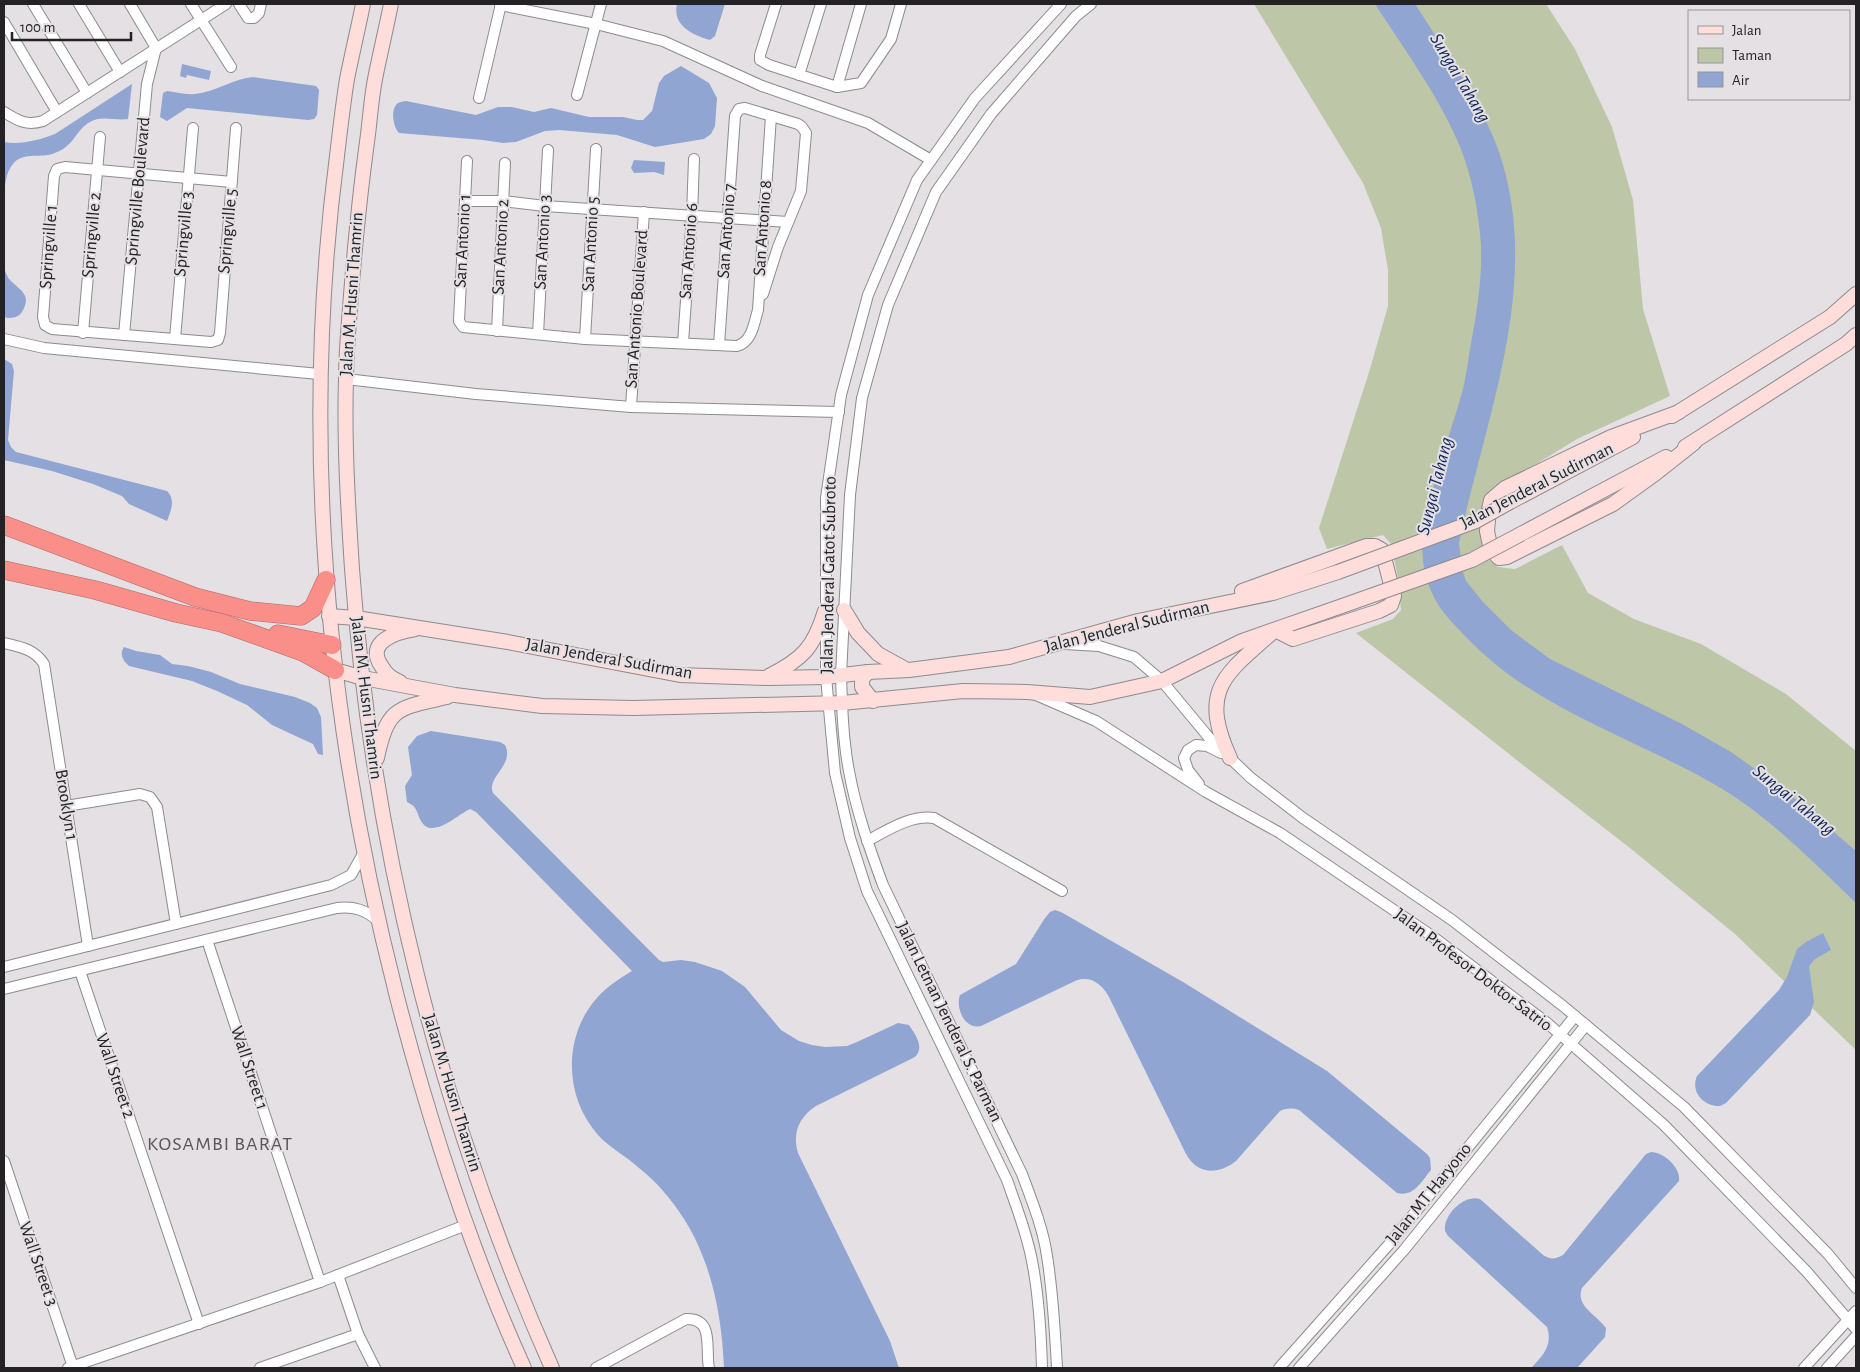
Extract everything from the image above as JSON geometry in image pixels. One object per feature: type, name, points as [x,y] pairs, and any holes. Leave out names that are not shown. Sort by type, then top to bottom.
[{"type":"highway","points":[[4,525],[204,600],[250,611],[301,616],[313,608],[326,580]]},
{"type":"highway","points":[[4,570],[95,590],[176,613],[332,645]]},
{"type":"highway","points":[[4,577],[95,590]]},
{"type":"highway","points":[[222,623],[303,652],[335,670]]},
{"type":"street","points":[[33,4],[87,93]]},
{"type":"street","points":[[79,4],[120,72]]},
{"type":"street","points":[[130,4],[156,48]]},
{"type":"street","points":[[191,4],[231,67]]},
{"type":"street","points":[[4,112],[22,123],[32,124],[43,121],[226,4]]},
{"type":"street","points":[[239,4],[248,18],[254,18],[259,13],[261,4]]},
{"type":"street","name":"Jalan M. Husni Thamrin","points":[[364,4],[347,80],[328,228],[319,374],[319,454],[326,580],[332,645],[347,760],[363,854],[378,921],[425,1098],[466,1225],[524,1368]]},
{"type":"street","name":"Jalan M. Husni Thamrin","points":[[391,4],[374,83],[356,227],[346,379],[347,472],[356,618],[363,678],[375,768],[388,844],[426,1009],[448,1086],[492,1218],[525,1307],[552,1368]]},
{"type":"street","points":[[479,98],[500,4],[596,24],[663,41],[762,86],[868,123],[931,160]]},
{"type":"street","points":[[577,95],[601,4]]},
{"type":"street","points":[[776,4],[760,58],[763,62],[837,87],[861,83],[891,39],[901,4]]},
{"type":"street","points":[[799,75],[821,4]]},
{"type":"street","points":[[837,87],[861,4]]},
{"type":"street","name":"Jalan Jenderal Gatot Subroto","points":[[828,703],[825,611],[826,498],[842,395],[868,295],[917,180],[975,98],[1061,4]]},
{"type":"street","name":"Jalan Jenderal Gatot Subroto","points":[[841,675],[850,495],[862,398],[888,305],[936,192],[992,114],[1076,16],[1091,4]]},
{"type":"street","points":[[4,22],[58,112]]},
{"type":"street","name":"Springville Boulevard","points":[[124,335],[147,84],[156,48]]},
{"type":"street","name":"San Antonio 7","points":[[719,345],[735,116],[739,109],[745,108],[771,116]]},
{"type":"street","points":[[758,310],[778,247],[801,191],[806,133],[798,124],[771,116]]},
{"type":"street","name":"San Antonio 8","points":[[719,345],[737,346],[744,344],[749,338],[758,310],[771,116]]},
{"type":"street","name":"Springville 3","points":[[175,339],[192,128]]},
{"type":"street","name":"Springville 5","points":[[175,339],[212,342],[218,340],[236,128]]},
{"type":"street","name":"Springville 2","points":[[84,333],[100,137]]},
{"type":"street","name":"San Antonio 5","points":[[585,339],[596,149]]},
{"type":"street","name":"San Antonio 3","points":[[538,334],[548,150]]},
{"type":"street","name":"San Antonio 6","points":[[683,343],[694,159]]},
{"type":"street","name":"San Antonio 1","points":[[467,161],[459,322],[463,327],[497,331]]},
{"type":"street","name":"San Antonio 2","points":[[497,331],[505,163]]},
{"type":"street","name":"Springville 1","points":[[84,333],[52,329],[46,325],[43,317],[54,176],[57,169],[97,170]]},
{"type":"street","points":[[97,170],[232,182]]},
{"type":"street","points":[[466,201],[503,201],[545,206],[788,222]]},
{"type":"street","name":"San Antonio Boulevard","points":[[631,407],[644,212]]},
{"type":"street","name":"Jalan Jenderal Sudirman","points":[[329,616],[425,628],[680,675],[766,678],[826,677],[908,670],[1009,657],[1138,621],[1273,593],[1338,572],[1476,521],[1679,412],[1830,317],[1856,294]]},
{"type":"street","points":[[497,331],[585,339],[719,345]]},
{"type":"street","points":[[84,333],[175,339]]},
{"type":"street","name":"Jalan Jenderal Sudirman","points":[[335,670],[363,678],[422,690],[542,706],[625,708],[842,703],[963,691],[1027,692],[1090,697],[1162,681],[1242,641],[1472,560],[1694,443],[1846,344],[1856,335]]},
{"type":"street","points":[[4,339],[44,348],[319,374]]},
{"type":"street","points":[[346,379],[476,394],[631,407],[839,412]]},
{"type":"street","points":[[1679,412],[1611,437],[1505,488],[1491,500],[1488,510],[1488,531],[1491,550],[1499,558],[1507,558],[1613,504],[1694,443]]},
{"type":"street","points":[[1169,615],[1259,586],[1366,546],[1375,546],[1382,550],[1394,596],[1391,605],[1379,612],[1292,639],[1275,630],[1232,669],[1222,684],[1216,699],[1220,736],[1230,758]]},
{"type":"street","points":[[844,610],[858,633],[878,654],[908,670]]},
{"type":"street","points":[[766,678],[787,667],[806,652],[819,631],[825,611]]},
{"type":"street","points":[[422,690],[394,680],[378,662],[377,654],[380,643],[390,636],[425,628]]},
{"type":"street","name":"Brooklyn 1","points":[[4,644],[28,649],[38,656],[44,664],[88,946]]},
{"type":"street","name":"Jalan Profesor Doktor Satrio","points":[[1056,644],[1099,646],[1134,657],[1162,681],[1211,740],[1251,778],[1303,818],[1452,920],[1575,1016],[1684,1107],[1828,1254],[1856,1288]]},
{"type":"street","points":[[868,672],[862,679],[862,687],[873,701]]},
{"type":"street","name":"Jalan Letnan Jenderal S. Parman","points":[[841,675],[848,770],[867,841],[883,885],[1022,1174],[1034,1205],[1047,1255],[1054,1314],[1057,1368]]},
{"type":"street","name":"Jalan Profesor Doktor Satrio","points":[[1027,692],[1096,721],[1206,792],[1280,833],[1424,931],[1560,1034],[1664,1125],[1807,1272],[1856,1329]]},
{"type":"street","points":[[375,768],[382,734],[392,716],[415,704],[455,695]]},
{"type":"street","name":"Jalan Letnan Jenderal S. Parman","points":[[828,703],[835,773],[850,838],[867,891],[1007,1180],[1020,1218],[1032,1260],[1040,1314],[1042,1368]]},
{"type":"street","points":[[1206,792],[1188,770],[1184,758],[1188,750],[1196,745],[1207,746],[1230,758]]},
{"type":"street","points":[[66,806],[140,794],[150,797],[156,807],[176,924]]},
{"type":"street","points":[[867,841],[911,819],[923,816],[934,818],[1062,891]]},
{"type":"street","points":[[4,966],[331,885],[342,881],[351,874],[363,854]]},
{"type":"street","points":[[4,990],[347,906],[365,911],[378,921]]},
{"type":"street","name":"Wall Street 1","points":[[207,940],[320,1282]]},
{"type":"street","name":"Wall Street 2","points":[[80,971],[199,1324]]},
{"type":"street","name":"Jalan MT Haryono","points":[[1279,1368],[1391,1242],[1575,1016]]},
{"type":"street","name":"Jalan MT Haryono","points":[[1299,1368],[1404,1250],[1586,1025]]},
{"type":"street","name":"Wall Street 3","points":[[4,1161],[70,1368]]},
{"type":"street","points":[[70,1368],[320,1282],[466,1225]]},
{"type":"street","points":[[338,1275],[358,1334],[375,1368]]},
{"type":"street","points":[[1804,1368],[1856,1310]]},
{"type":"street","points":[[596,1368],[686,1319],[695,1319],[706,1328],[709,1368]]},
{"type":"street","points":[[260,1368],[281,1365],[358,1334]]},
{"type":"street","points":[[1827,1368],[1856,1336]]},
{"type":"green space","points":[[1254,4],[1546,4],[1575,49],[1612,127],[1633,200],[1643,309],[1670,396],[1577,439],[1492,491],[1481,530],[1484,557],[1498,567],[1515,569],[1562,545],[1588,593],[1634,619],[1701,644],[1786,694],[1856,751],[1856,1050],[1735,934],[1630,848],[1356,633],[1393,619],[1401,610],[1398,578],[1391,544],[1383,535],[1327,549],[1319,528],[1370,369],[1388,306],[1388,270],[1381,228],[1363,183]]},
{"type":"water","points":[[677,4],[725,4],[715,36],[710,40],[685,28],[678,18]]},
{"type":"water","name":"Sungai Tahang","points":[[1375,4],[1415,4],[1481,112],[1498,149],[1511,198],[1515,248],[1513,297],[1506,347],[1459,543],[1462,569],[1466,581],[1483,602],[1511,630],[1550,659],[1682,724],[1731,752],[1787,792],[1856,851],[1856,903],[1791,841],[1738,799],[1687,769],[1586,721],[1523,684],[1493,662],[1466,637],[1439,606],[1425,574],[1422,543],[1427,512],[1465,379],[1479,291],[1480,233],[1471,179],[1453,130],[1421,75]]},
{"type":"water","points":[[182,64],[211,71],[209,80],[187,75],[186,78],[180,76]]},
{"type":"water","points":[[681,66],[709,83],[717,98],[715,126],[711,134],[704,139],[655,147],[617,135],[559,130],[545,131],[516,142],[503,143],[399,133],[394,122],[394,109],[398,103],[406,101],[476,115],[498,107],[512,107],[534,112],[551,108],[589,117],[623,117],[643,120],[652,111],[659,83],[664,76]]},
{"type":"water","points":[[253,77],[316,86],[319,90],[317,115],[314,119],[308,120],[187,108],[167,121],[160,117],[163,93],[167,91],[188,94],[203,93],[238,80]]},
{"type":"water","points":[[132,84],[128,119],[94,120],[85,125],[70,143],[60,151],[17,160],[9,169],[4,196],[4,142],[30,141],[55,134]]},
{"type":"water","points":[[634,160],[665,162],[664,175],[654,172],[634,173],[631,168]]},
{"type":"water","points":[[4,268],[9,279],[23,293],[26,301],[22,312],[14,318],[4,317]]},
{"type":"water","points":[[4,359],[12,364],[14,371],[8,440],[16,452],[167,491],[172,502],[167,521],[129,504],[122,496],[93,484],[52,471],[4,460]]},
{"type":"water","points":[[124,647],[160,655],[172,664],[211,672],[240,684],[295,697],[310,703],[317,708],[321,717],[323,755],[318,754],[313,744],[272,725],[247,705],[217,691],[192,681],[129,666],[122,657]]},
{"type":"water","points":[[431,731],[500,742],[505,745],[506,759],[493,782],[493,793],[659,960],[663,962],[681,960],[695,962],[722,971],[745,987],[781,1030],[799,1041],[812,1045],[825,1047],[847,1046],[898,1023],[909,1025],[919,1045],[918,1053],[915,1057],[810,1110],[798,1126],[796,1139],[798,1153],[890,1341],[899,1368],[724,1368],[721,1329],[714,1291],[694,1236],[679,1212],[658,1185],[646,1173],[598,1135],[587,1120],[579,1103],[574,1085],[573,1049],[585,1014],[604,991],[632,971],[476,812],[470,809],[438,827],[431,828],[421,821],[415,808],[407,802],[405,786],[412,775],[408,747],[417,736]]},
{"type":"water","points":[[1055,910],[1183,982],[1327,1071],[1427,1154],[1430,1158],[1431,1170],[1413,1191],[1403,1194],[1397,1193],[1299,1110],[1292,1109],[1280,1111],[1236,1161],[1229,1166],[1209,1171],[1196,1166],[1186,1154],[1109,997],[1103,988],[1091,980],[1080,979],[1075,981],[981,1026],[970,1025],[960,1012],[960,995],[1016,964],[1045,918],[1050,912]]},
{"type":"water","points":[[1823,933],[1831,950],[1815,959],[1809,966],[1814,1002],[1810,1015],[1726,1103],[1714,1106],[1704,1101],[1695,1088],[1697,1076],[1779,990],[1787,977],[1797,949]]},
{"type":"water","points":[[1651,1152],[1661,1155],[1671,1162],[1677,1171],[1679,1181],[1582,1288],[1581,1300],[1606,1328],[1605,1337],[1577,1368],[1531,1368],[1548,1345],[1549,1333],[1547,1327],[1448,1236],[1445,1231],[1447,1219],[1461,1203],[1474,1198],[1480,1199],[1543,1255],[1548,1258],[1558,1257],[1563,1255],[1646,1154]]},
{"type":"district","name":"KOSAMBI BARAT","points":[[220,1144]]}]
